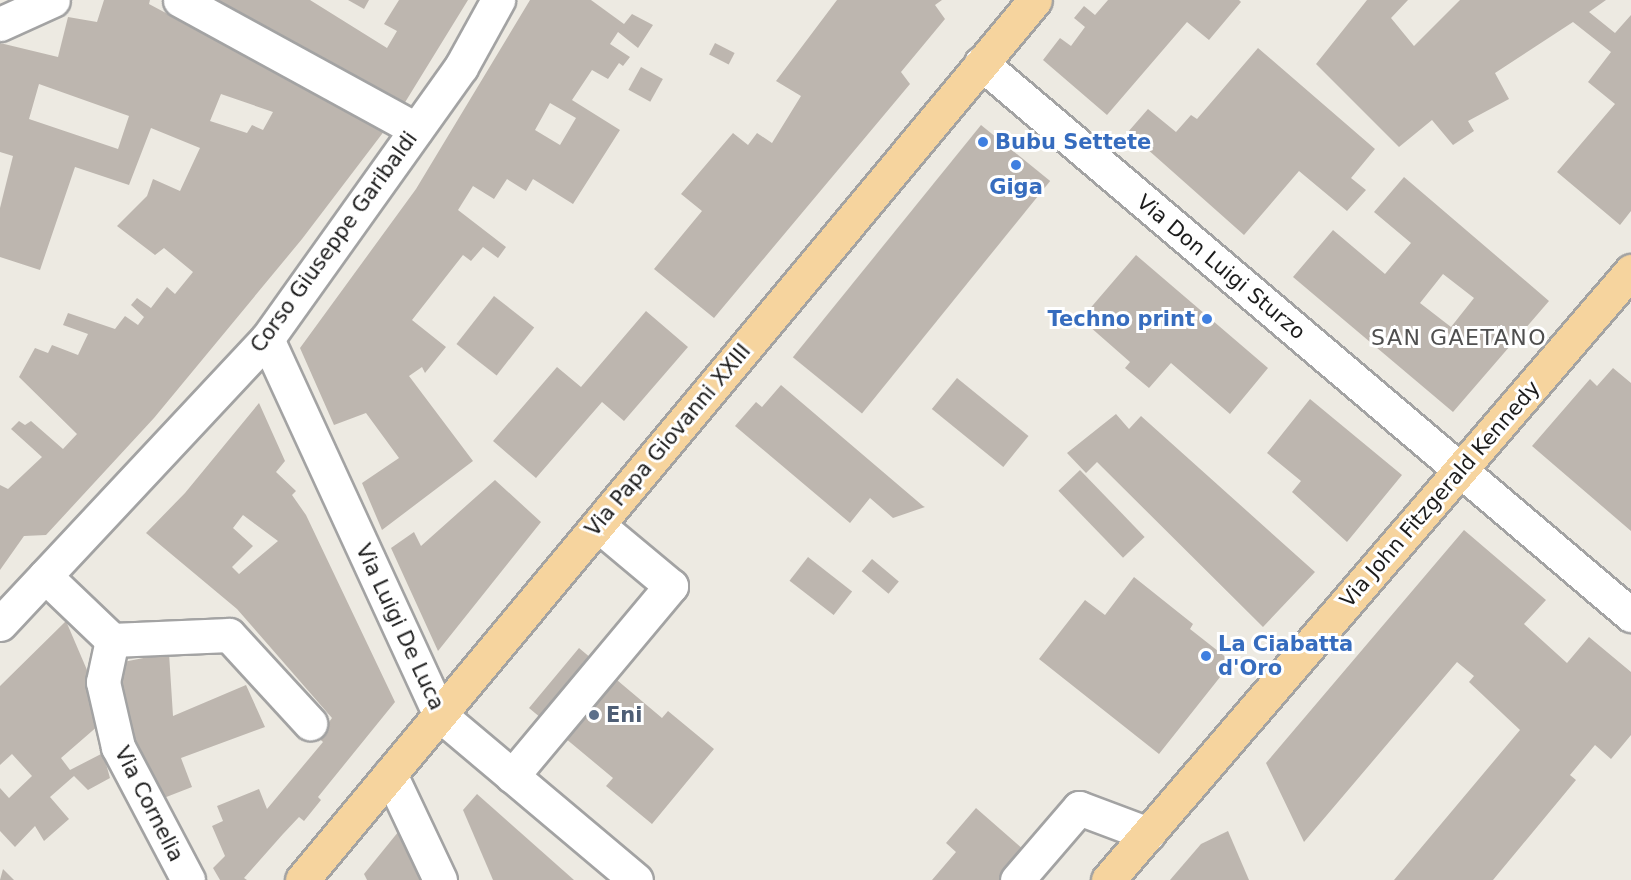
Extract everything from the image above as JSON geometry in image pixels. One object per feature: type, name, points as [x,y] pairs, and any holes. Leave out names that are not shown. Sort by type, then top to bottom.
[{"type":"main road","name":"Via Papa Giovanni XXIII","points":[[302,880],[1035,0]]},
{"type":"main road","name":"Via John Fitzgerald Kennedy","points":[[1108,880],[1631,271]]},
{"type":"street","points":[[0,24],[53,0]]},
{"type":"street","points":[[180,0],[416,129]]},
{"type":"street","name":"Corso Giuseppe Garibaldi","points":[[0,624],[267,339],[461,67],[498,0]]},
{"type":"street","name":"Via Don Luigi Sturzo","points":[[981,63],[1631,615]]},
{"type":"street","name":"Via Luigi De Luca","points":[[267,339],[440,715],[636,880]]},
{"type":"street","points":[[512,776],[671,586],[598,525]]},
{"type":"street","points":[[45,576],[112,640],[229,635],[310,723]]},
{"type":"street","name":"Via Cornelia","points":[[112,640],[103,682],[118,747],[188,880]]},
{"type":"street","points":[[390,774],[440,880]]},
{"type":"street","points":[[1017,880],[1079,808],[1148,834]]},
{"type":"building","points":[[104,0],[150,0],[149,4],[385,130],[302,239],[154,418],[46,535],[24,536],[0,570],[0,485],[8,489],[42,457],[11,429],[19,421],[25,425],[31,421],[63,449],[77,434],[19,377],[35,348],[48,353],[52,345],[78,355],[88,334],[63,325],[68,313],[115,329],[125,316],[138,325],[144,317],[131,305],[137,298],[151,308],[167,287],[175,294],[193,272],[164,248],[155,255],[117,226],[147,196],[153,179],[180,191],[200,148],[151,128],[129,185],[75,167],[40,270],[0,257],[0,208],[13,156],[0,152],[0,43],[58,57],[68,17],[97,22]],"holes":[[[39,84],[129,116],[118,149],[29,119]],[[221,94],[273,112],[263,130],[252,125],[247,133],[210,121]]]},
{"type":"building","points":[[212,0],[310,0],[387,48],[397,31],[384,24],[399,0],[468,0],[404,104]]},
{"type":"building","points":[[348,0],[369,0],[364,9]]},
{"type":"building","points":[[530,0],[591,0],[624,24],[632,14],[653,25],[638,48],[618,32],[610,44],[630,57],[623,66],[619,63],[608,79],[592,70],[572,100],[620,130],[573,204],[533,179],[526,191],[507,179],[494,199],[473,186],[458,210],[506,247],[498,258],[483,247],[471,261],[463,255],[412,320],[446,347],[425,373],[422,367],[409,376],[473,461],[382,530],[362,483],[399,458],[366,413],[334,425],[300,348],[416,189]],"holes":[[[550,103],[576,118],[560,145],[535,130]]]},
{"type":"building","points":[[837,0],[942,0],[935,5],[945,19],[901,72],[910,84],[714,318],[654,269],[702,211],[681,194],[733,133],[748,145],[757,133],[772,143],[801,96],[776,81]]},
{"type":"building","points":[[1108,0],[1239,0],[1241,2],[1209,40],[1187,22],[1107,115],[1043,60],[1060,38],[1071,46],[1085,27],[1074,18],[1084,6],[1095,15]]},
{"type":"building","points":[[1367,0],[1408,0],[1391,18],[1414,46],[1460,0],[1606,0],[1589,12],[1615,33],[1631,15],[1631,211],[1620,225],[1557,172],[1615,104],[1588,82],[1611,52],[1573,22],[1495,73],[1509,99],[1468,121],[1474,131],[1453,145],[1432,120],[1399,147],[1316,64]]},
{"type":"building","points":[[715,43],[735,53],[729,65],[709,55]]},
{"type":"building","points":[[1258,48],[1375,149],[1351,178],[1366,190],[1347,211],[1299,171],[1244,235],[1128,132],[1148,109],[1176,132],[1191,115],[1197,119]]},
{"type":"building","points":[[641,67],[663,79],[650,102],[628,90]]},
{"type":"building","points":[[981,125],[1050,181],[862,413],[793,357]]},
{"type":"building","points":[[1404,177],[1549,301],[1453,412],[1293,277],[1333,230],[1385,274],[1411,243],[1374,212]],"holes":[[[1443,274],[1474,298],[1451,327],[1420,303]]]},
{"type":"building","points":[[1136,255],[1268,368],[1230,414],[1171,363],[1149,388],[1125,368],[1130,362],[1081,319]]},
{"type":"building","points":[[494,296],[534,327],[497,375],[456,344]]},
{"type":"building","points":[[646,311],[688,347],[624,421],[602,402],[536,478],[493,441],[557,367],[581,387]]},
{"type":"building","points":[[1613,368],[1631,383],[1631,531],[1532,446],[1590,379],[1597,386]]},
{"type":"building","points":[[957,378],[1028,436],[1003,467],[932,409]]},
{"type":"building","points":[[781,385],[925,507],[893,518],[870,498],[850,523],[735,426],[756,402],[762,407]]},
{"type":"building","points":[[1310,399],[1402,475],[1347,542],[1292,492],[1301,481],[1267,453]]},
{"type":"building","points":[[259,403],[285,461],[276,472],[296,491],[292,495],[306,515],[395,702],[318,797],[321,800],[304,821],[299,817],[244,878],[247,880],[220,880],[213,868],[225,856],[212,826],[223,821],[217,806],[259,789],[267,809],[323,742],[318,737],[332,718],[237,609],[146,533],[185,493]],"holes":[[[243,515],[278,541],[239,574],[232,567],[253,546],[233,528]]]},
{"type":"building","points":[[1116,414],[1129,429],[1141,416],[1315,572],[1263,627],[1097,462],[1086,473],[1067,453]]},
{"type":"building","points":[[1080,470],[1145,537],[1123,558],[1058,491]]},
{"type":"building","points":[[495,480],[541,522],[438,651],[391,548],[414,532],[421,546]]},
{"type":"building","points":[[1464,530],[1546,600],[1524,624],[1567,663],[1589,637],[1631,672],[1631,735],[1611,759],[1595,745],[1570,775],[1576,780],[1493,880],[1394,880],[1520,730],[1469,682],[1474,676],[1457,662],[1304,842],[1266,763]]},
{"type":"building","points":[[808,557],[852,591],[834,615],[790,581]]},
{"type":"building","points":[[872,559],[899,581],[889,594],[862,571]]},
{"type":"building","points":[[1134,577],[1193,624],[1190,629],[1232,662],[1159,754],[1039,659],[1085,600],[1105,615]]},
{"type":"building","points":[[66,621],[90,677],[99,725],[61,758],[70,770],[103,753],[110,778],[88,790],[74,776],[50,797],[69,819],[44,841],[35,826],[15,847],[0,831],[0,788],[9,798],[32,776],[12,754],[0,765],[0,686]]},
{"type":"building","points":[[579,648],[662,718],[668,711],[714,749],[652,824],[606,786],[613,778],[529,708]]},
{"type":"building","points":[[169,653],[173,716],[246,685],[265,727],[181,758],[192,787],[156,801],[121,733],[118,663]]},
{"type":"building","points":[[477,794],[574,880],[493,880],[463,810]]},
{"type":"building","points":[[976,808],[1048,871],[1040,880],[932,880],[956,852],[946,843]]},
{"type":"building","points":[[403,826],[426,880],[367,880],[364,874]]},
{"type":"building","points":[[1228,831],[1249,880],[1170,880],[1201,844]]},
{"type":"building","points":[[3,869],[14,880],[0,880]]},
{"type":"place","name":"Bubu Settete","points":[[983,142]]},
{"type":"place","name":"Giga","points":[[1016,165]]},
{"type":"place","name":"Techno print","points":[[1207,319]]},
{"type":"place","name":"La Ciabatta d'Oro","points":[[1206,656]]},
{"type":"place","name":"Eni","points":[[594,715]]},
{"type":"district","name":"SAN GAETANO","points":[[1459,338]]}]
